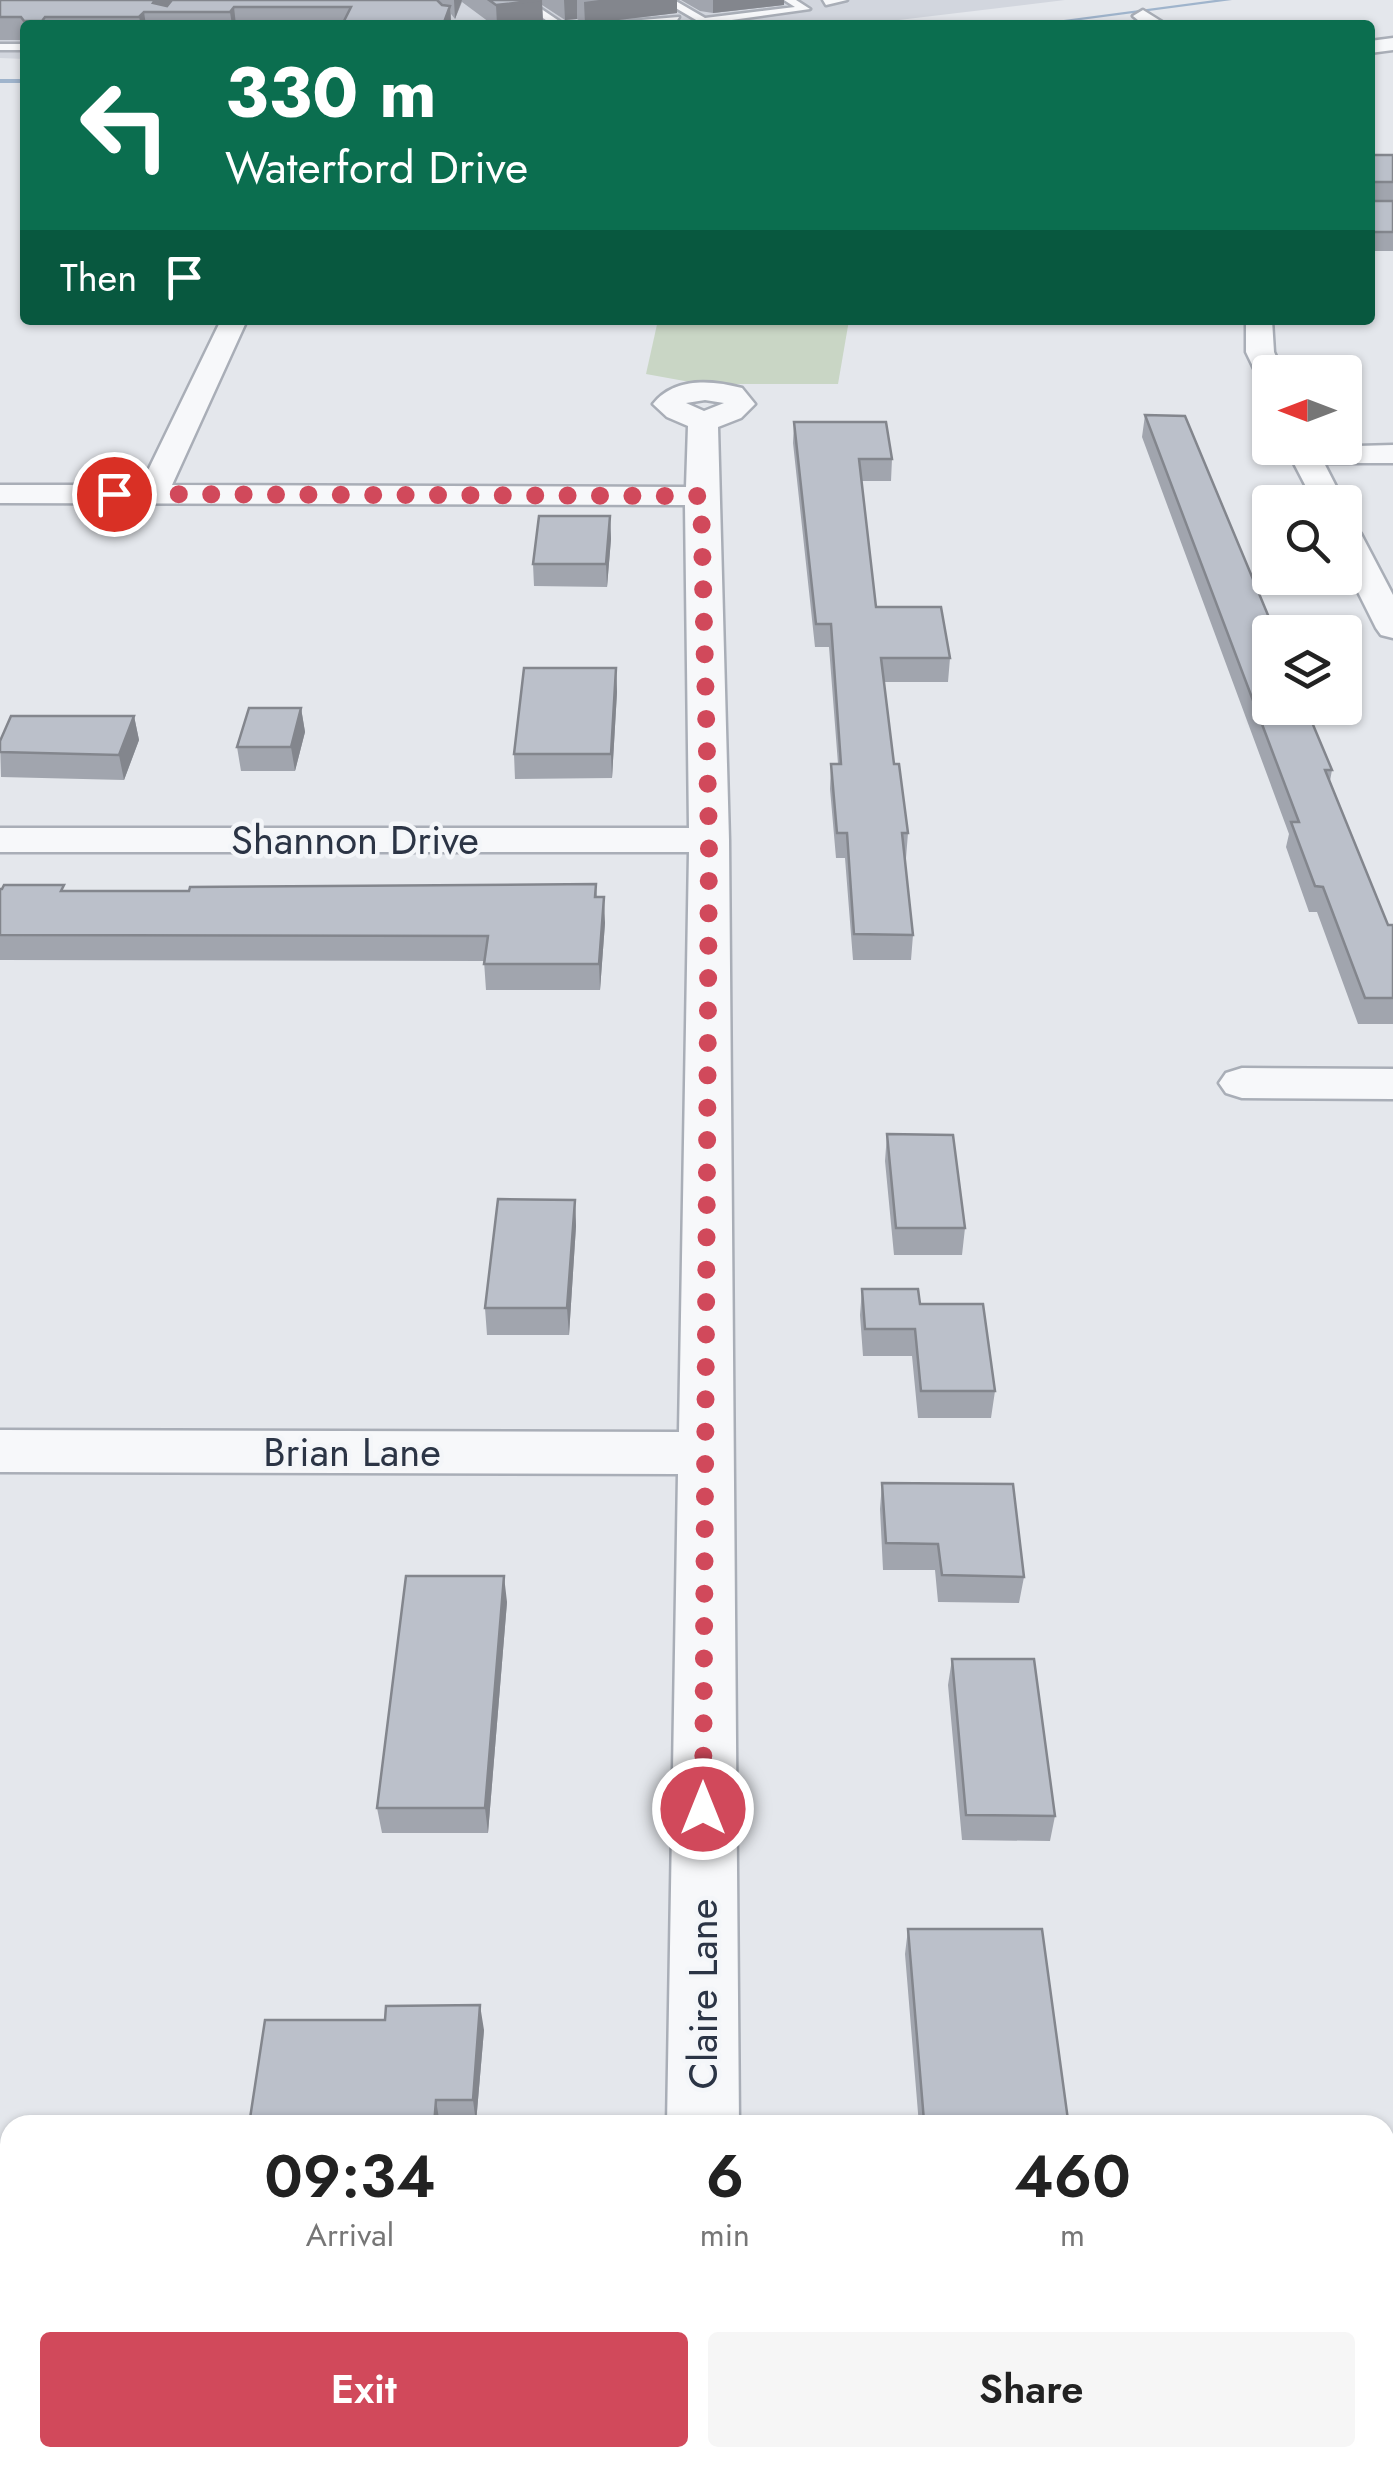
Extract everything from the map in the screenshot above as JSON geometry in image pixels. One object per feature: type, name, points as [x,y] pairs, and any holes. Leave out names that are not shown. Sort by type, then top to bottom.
[{"type":"street","points":[[152,494],[232,325]]},
{"type":"street","points":[[1259,325],[1261,355]]},
{"type":"street","name":"Claire Lane","points":[[703,423],[701,496],[709,840],[703,2115]]},
{"type":"street","points":[[1362,453],[1393,454]]},
{"type":"street","points":[[0,494],[701,496]]},
{"type":"street","points":[[1362,567],[1393,628]]},
{"type":"street","name":"Shannon Drive","points":[[0,840],[709,840]]},
{"type":"street","points":[[1242,1083],[1393,1084]]},
{"type":"street","name":"Brian Lane","points":[[0,1452],[704,1453]]},
{"type":"lane","points":[[522,0],[552,20]]},
{"type":"lane","points":[[540,0],[570,20]]},
{"type":"lane","points":[[710,20],[805,8],[789,0]]},
{"type":"lane","points":[[826,2],[842,0]]},
{"type":"lane","points":[[664,5],[700,20]]},
{"type":"shaded area","points":[[0,0],[1065,0],[899,20],[20,20],[20,59],[0,58]]},
{"type":"green space","points":[[657,325],[848,325],[838,384],[701,384],[646,374]]},
{"type":"building","points":[[0,0],[155,0],[153,3],[167,6],[172,0],[437,0],[450,6],[445,20],[344,20],[351,7],[234,7],[230,12],[144,12],[139,17],[43,20],[0,17]]},
{"type":"building","points":[[489,0],[542,0],[496,5]]},
{"type":"building","points":[[1375,155],[1393,155],[1393,182],[1375,182]]},
{"type":"building","points":[[1375,201],[1393,201],[1393,232],[1375,232]]},
{"type":"building","points":[[1145,415],[1185,416],[1252,577],[1252,595],[1260,595],[1268,615],[1252,615],[1252,698]]},
{"type":"building","points":[[794,422],[886,422],[892,459],[859,459],[876,607],[941,607],[950,658],[881,658],[894,764],[899,764],[908,833],[902,833],[913,935],[854,934],[847,833],[837,833],[831,764],[841,764],[831,624],[816,624]]},
{"type":"building","points":[[539,516],[610,516],[606,564],[533,564]]},
{"type":"building","points":[[524,668],[616,668],[611,754],[514,754]]},
{"type":"building","points":[[249,708],[301,708],[291,747],[237,747]]},
{"type":"building","points":[[11,716],[134,716],[119,755],[0,752],[0,741]]},
{"type":"building","points":[[1262,725],[1313,725],[1332,770],[1325,770],[1388,925],[1393,925],[1393,998],[1365,998],[1323,887],[1315,886],[1291,822],[1299,822]]},
{"type":"building","points":[[596,884],[595,897],[604,897],[599,964],[484,964],[488,936],[0,935],[0,889],[4,885],[64,885],[61,891],[189,891],[190,887]]},
{"type":"building","points":[[887,1134],[953,1135],[965,1228],[896,1228]]},
{"type":"building","points":[[498,1199],[575,1200],[567,1308],[485,1308]]},
{"type":"building","points":[[862,1289],[918,1289],[920,1304],[983,1304],[995,1391],[921,1391],[915,1329],[865,1329]]},
{"type":"building","points":[[882,1483],[1013,1484],[1024,1577],[942,1575],[938,1544],[886,1543]]},
{"type":"building","points":[[406,1576],[504,1576],[485,1808],[377,1808]]},
{"type":"building","points":[[952,1659],[1034,1659],[1055,1816],[966,1815]]},
{"type":"building","points":[[908,1929],[1042,1929],[1067,2115],[924,2115]]},
{"type":"building","points":[[480,2005],[473,2100],[436,2100],[435,2115],[251,2115],[265,2020],[385,2020],[386,2006]]},
{"type":"waterway","points":[[1069,20],[1229,0]]},
{"type":"waterway","points":[[0,81],[20,81]]},
{"type":"route","points":[[114,494],[701,496],[709,840],[703,1809]]}]
